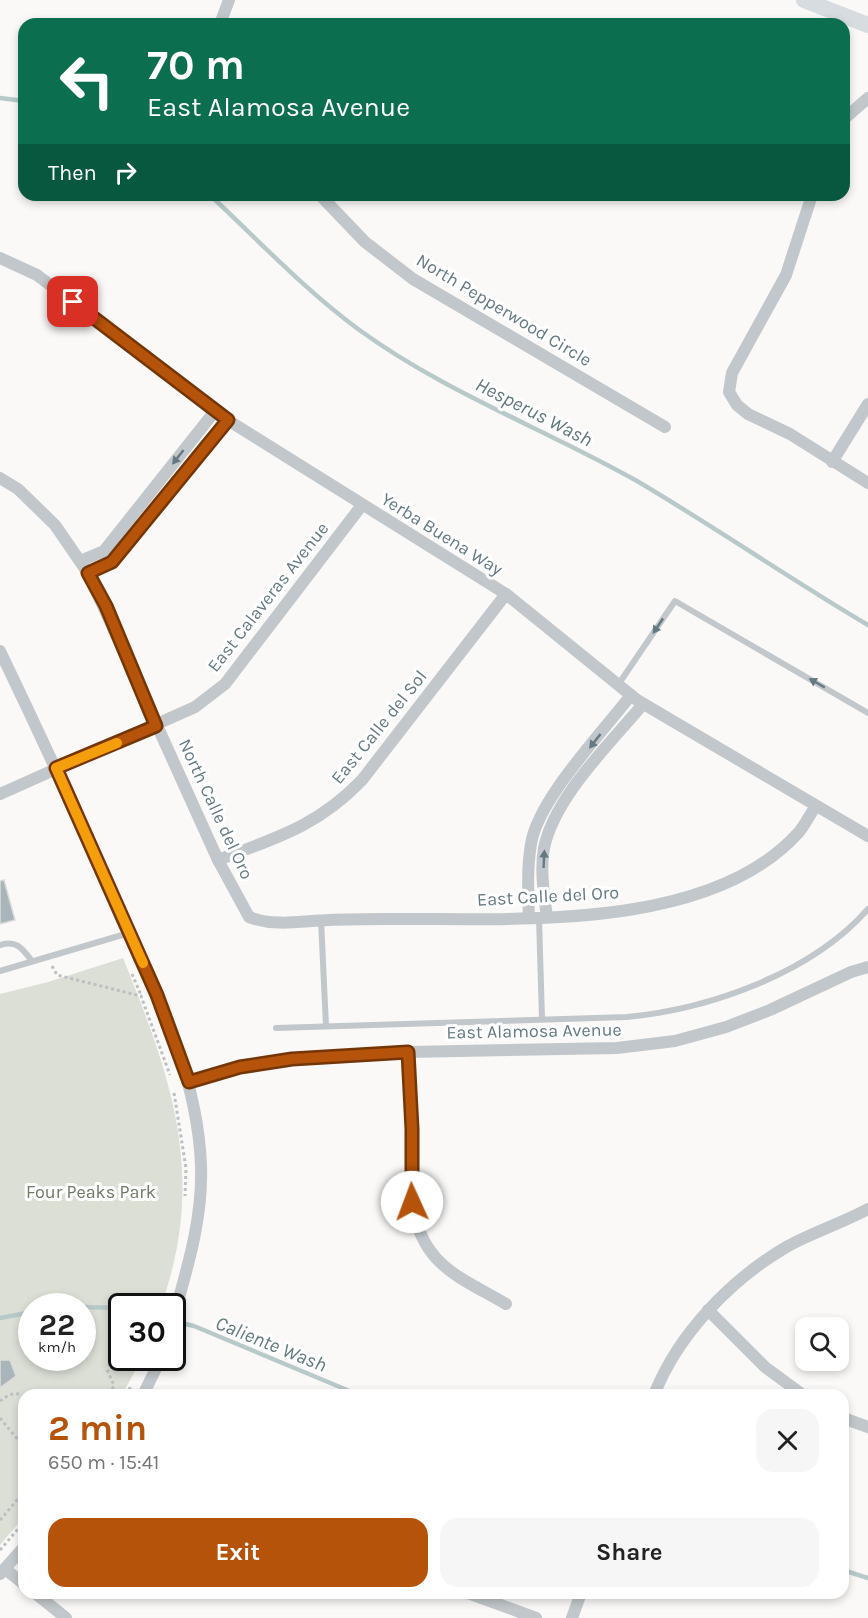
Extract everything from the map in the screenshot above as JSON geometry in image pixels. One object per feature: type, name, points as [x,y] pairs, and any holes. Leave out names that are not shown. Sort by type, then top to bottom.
[{"type":"main road","points":[[804,0],[868,25]]},
{"type":"street","points":[[222,18],[230,0]]},
{"type":"street","points":[[850,114],[868,98]]},
{"type":"street","name":"North Pepperwood Circle","points":[[325,201],[365,242],[413,279],[665,427]]},
{"type":"street","points":[[810,201],[786,275],[732,373],[729,392],[737,405],[748,414],[790,434],[868,483]]},
{"type":"street","name":"Yerba Buena Way","points":[[0,258],[37,275],[228,420],[506,594],[643,704],[868,836]]},
{"type":"street","points":[[832,462],[868,404]]},
{"type":"street","points":[[81,561],[104,551],[215,411]]},
{"type":"street","points":[[88,573],[112,562],[228,420]]},
{"type":"street","name":"North Calle del Oro","points":[[0,478],[18,489],[55,525],[88,573],[106,606],[156,726],[219,860],[249,917]]},
{"type":"street","name":"East Calaveras Avenue","points":[[0,794],[195,707],[225,684],[362,505]]},
{"type":"street","name":"East Calle del Sol","points":[[219,860],[309,823],[338,805],[362,780],[506,594]]},
{"type":"street","points":[[0,651],[56,768],[157,995],[189,1082],[201,1166],[192,1252],[180,1293]]},
{"type":"street","points":[[538,917],[531,842],[540,819],[564,781],[631,695]]},
{"type":"street","points":[[538,917],[544,849],[552,823],[574,787],[643,704]]},
{"type":"street","name":"East Calle del Oro","points":[[249,917],[267,923],[321,920],[538,917],[643,908],[678,901],[712,888],[763,863],[781,850],[800,831],[816,806]]},
{"type":"street","name":"East Alamosa Avenue","points":[[189,1082],[240,1067],[292,1059],[408,1052],[617,1048],[675,1041],[726,1027],[770,1010],[851,972],[868,967]]},
{"type":"street","points":[[408,1052],[412,1129],[412,1202],[417,1228],[435,1257],[448,1269],[506,1304]]},
{"type":"street","points":[[656,1389],[664,1370],[708,1310],[766,1259],[868,1209]]},
{"type":"street","points":[[708,1310],[765,1367],[795,1389]]},
{"type":"street","points":[[146,1389],[154,1371]]},
{"type":"street","points":[[849,1420],[868,1427]]},
{"type":"street","points":[[18,1554],[2,1572],[18,1581]]},
{"type":"street","points":[[42,1599],[66,1618]]},
{"type":"street","points":[[484,1599],[536,1618]]},
{"type":"street","points":[[572,1618],[579,1599]]},
{"type":"lane","points":[[618,685],[675,601],[868,713]]},
{"type":"lane","points":[[276,1028],[656,1014],[717,999],[804,960],[843,934],[868,909]]},
{"type":"lane","points":[[538,917],[542,1019]]},
{"type":"lane","points":[[321,920],[326,1026]]},
{"type":"lane","points":[[0,971],[129,933]]},
{"type":"lane","points":[[0,945],[10,942],[20,945],[32,961]]},
{"type":"path","points":[[51,964],[57,975],[141,996],[170,1075]]},
{"type":"path","points":[[174,1094],[186,1168],[185,1200]]},
{"type":"path","points":[[107,1370],[114,1384],[112,1389]]},
{"type":"path","points":[[0,1401],[11,1394],[18,1395]]},
{"type":"path","points":[[0,1418],[18,1440]]},
{"type":"path","points":[[0,1520],[18,1499]]},
{"type":"path","points":[[0,1550],[18,1529]]},
{"type":"green space","name":"Four Peaks Park","points":[[123,958],[156,1045],[169,1087],[178,1129],[182,1171],[181,1214],[175,1259],[165,1293],[108,1293],[108,1371],[135,1371],[125,1389],[18,1389],[18,1524],[0,1545],[0,994],[48,982]]},
{"type":"building","points":[[4,880],[15,920],[0,924],[0,881]]},
{"type":"building","points":[[0,1360],[10,1360],[16,1376],[0,1388]]},
{"type":"waterway","name":"Hesperus Wash","points":[[0,98],[18,100]]},
{"type":"waterway","name":"Hesperus Wash","points":[[216,201],[319,298],[358,329],[391,351],[460,391],[637,481],[868,625]]},
{"type":"waterway","name":"Caliente Wash","points":[[96,1307],[108,1308]]},
{"type":"waterway","name":"Caliente Wash","points":[[0,1318],[18,1315]]},
{"type":"waterway","name":"Caliente Wash","points":[[186,1324],[345,1389]]},
{"type":"waterway","name":"Caliente Wash","points":[[849,1572],[868,1578]]},
{"type":"slow traffic","points":[[117,743],[56,768],[143,963]]},
{"type":"route","points":[[73,302],[228,420],[112,562],[88,573],[106,606],[156,726],[56,768],[157,995],[189,1082],[240,1067],[292,1059],[408,1052],[412,1129],[412,1202]]}]
